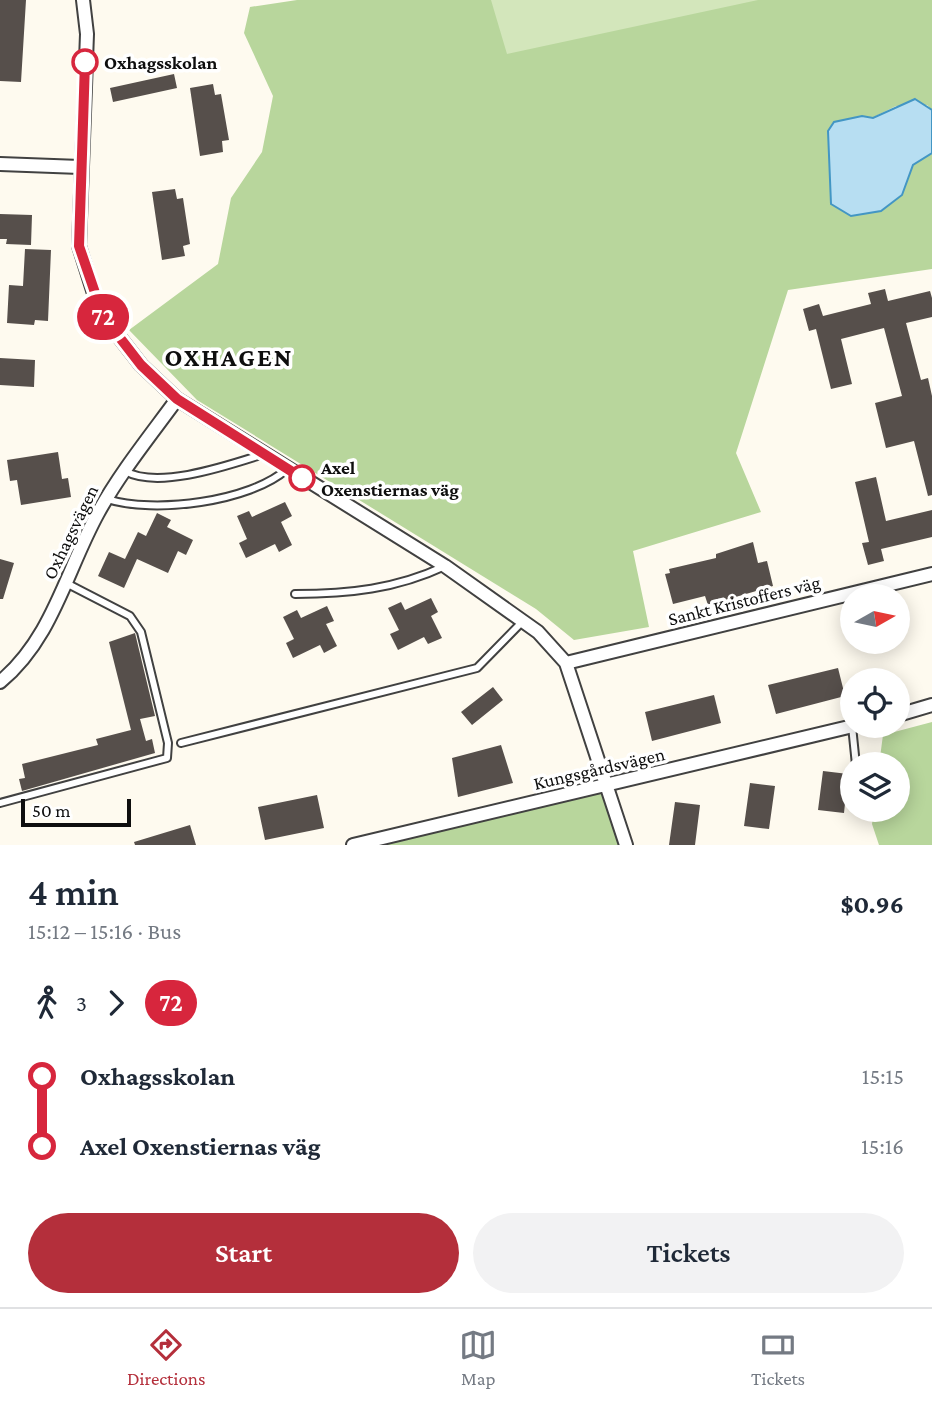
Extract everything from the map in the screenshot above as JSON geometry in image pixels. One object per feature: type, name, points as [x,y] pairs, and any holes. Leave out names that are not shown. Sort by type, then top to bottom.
[{"type":"street","points":[[83,0],[87,34],[79,246],[96,300]]},
{"type":"street","points":[[0,164],[80,167]]},
{"type":"street","points":[[103,316],[141,365],[177,399],[445,566],[523,621],[566,663],[626,845]]},
{"type":"street","name":"Oxhagsvägen","points":[[0,682],[17,668],[39,640],[107,499],[177,399]]},
{"type":"street","name":"Sankt Kristoffers väg","points":[[566,663],[932,574]]},
{"type":"street","points":[[910,711],[932,705]]},
{"type":"street","name":"Kungsgårdsvägen","points":[[353,845],[840,729]]},
{"type":"lane","points":[[96,300],[103,316]]},
{"type":"lane","points":[[125,471],[135,477],[179,476],[264,454]]},
{"type":"lane","points":[[107,499],[166,505],[219,498],[275,480],[287,469]]},
{"type":"lane","points":[[295,594],[348,594],[372,590],[416,580],[445,566]]},
{"type":"lane","points":[[0,803],[167,758],[168,743],[141,632],[130,616],[66,583]]},
{"type":"lane","points":[[181,743],[477,668],[523,621]]},
{"type":"green space","points":[[297,0],[491,0],[507,54],[758,0],[932,0],[932,110],[927,105],[896,106],[872,118],[862,116],[828,131],[831,204],[881,211],[902,195],[913,165],[932,153],[932,269],[788,290],[736,453],[761,512],[633,551],[649,627],[574,640],[536,609],[197,400],[129,330],[218,264],[231,198],[262,152],[273,96],[244,33],[250,7]]},
{"type":"green space","points":[[484,0],[764,0],[501,61]]},
{"type":"green space","points":[[932,722],[932,845],[879,845],[872,822],[910,822],[910,752],[881,752],[883,738],[910,738],[910,728]]},
{"type":"green space","points":[[606,787],[626,845],[353,845]]},
{"type":"water","points":[[915,99],[932,110],[932,153],[913,165],[902,195],[881,211],[851,216],[831,204],[828,131],[834,122],[862,116],[873,118]]},
{"type":"building","points":[[0,0],[26,0],[21,82],[0,81]]},
{"type":"building","points":[[174,74],[177,88],[113,102],[110,88]]},
{"type":"building","points":[[213,84],[215,95],[221,94],[229,140],[222,141],[223,152],[200,156],[190,88]]},
{"type":"building","points":[[175,189],[177,199],[183,198],[190,244],[183,246],[185,256],[162,260],[152,192]]},
{"type":"building","points":[[0,214],[32,215],[31,245],[6,244],[7,239],[0,239]]},
{"type":"building","points":[[25,249],[51,250],[48,321],[35,320],[34,325],[7,323],[9,285],[23,286]]},
{"type":"building","points":[[885,289],[888,301],[930,291],[932,298],[932,317],[906,323],[921,380],[928,378],[932,396],[932,495],[928,496],[914,441],[886,448],[875,403],[902,396],[884,328],[841,339],[852,384],[831,389],[816,329],[809,331],[803,309],[819,304],[823,316],[871,304],[868,293]]},
{"type":"building","points":[[0,358],[35,360],[34,387],[0,385]]},
{"type":"building","points":[[58,452],[62,479],[68,478],[71,497],[21,505],[17,480],[10,481],[7,460]]},
{"type":"building","points":[[876,477],[886,521],[932,510],[932,537],[881,549],[884,561],[868,565],[862,543],[869,542],[855,482]]},
{"type":"building","points":[[285,502],[292,516],[281,522],[292,545],[279,552],[275,544],[246,558],[239,543],[247,539],[237,516],[249,511],[252,517]]},
{"type":"building","points":[[157,513],[171,520],[167,527],[193,540],[186,555],[178,551],[168,573],[137,559],[124,588],[98,576],[109,552],[125,559],[138,532],[146,536]]},
{"type":"building","points":[[753,542],[758,563],[767,561],[773,586],[708,605],[705,596],[673,604],[665,574],[670,573],[669,569],[716,558],[716,554]]},
{"type":"building","points":[[0,559],[14,563],[3,599],[0,599]]},
{"type":"building","points":[[431,598],[438,612],[431,616],[442,638],[428,644],[424,637],[398,650],[390,634],[399,630],[388,608],[401,602],[405,610]]},
{"type":"building","points":[[327,606],[334,621],[326,624],[337,646],[324,653],[320,645],[293,658],[286,643],[294,639],[283,617],[297,610],[301,618]]},
{"type":"building","points":[[135,633],[155,716],[140,719],[146,741],[152,739],[155,753],[22,791],[19,779],[25,778],[22,764],[98,745],[96,739],[131,730],[109,642]]},
{"type":"building","points":[[838,668],[840,697],[776,714],[768,685]]},
{"type":"building","points":[[493,687],[503,700],[472,725],[461,712]]},
{"type":"building","points":[[714,695],[721,723],[652,741],[645,712]]},
{"type":"building","points":[[501,745],[513,783],[458,797],[452,758]]},
{"type":"building","points":[[823,771],[840,773],[840,813],[818,810]]},
{"type":"building","points":[[750,783],[775,786],[769,829],[744,826]]},
{"type":"building","points":[[317,795],[324,828],[265,840],[258,807]]},
{"type":"building","points":[[675,802],[700,805],[695,845],[669,845]]},
{"type":"building","points":[[190,825],[196,845],[135,845],[134,842]]},
{"type":"bus line","name":"72","points":[[85,62],[79,246],[103,316],[141,365],[177,399],[302,478]]},
{"type":"place","name":"Oxhagsskolan","points":[[85,62]]},
{"type":"place","name":"Axel Oxenstiernas väg","points":[[302,478]]},
{"type":"district","name":"OXHAGEN","points":[[229,357]]}]
